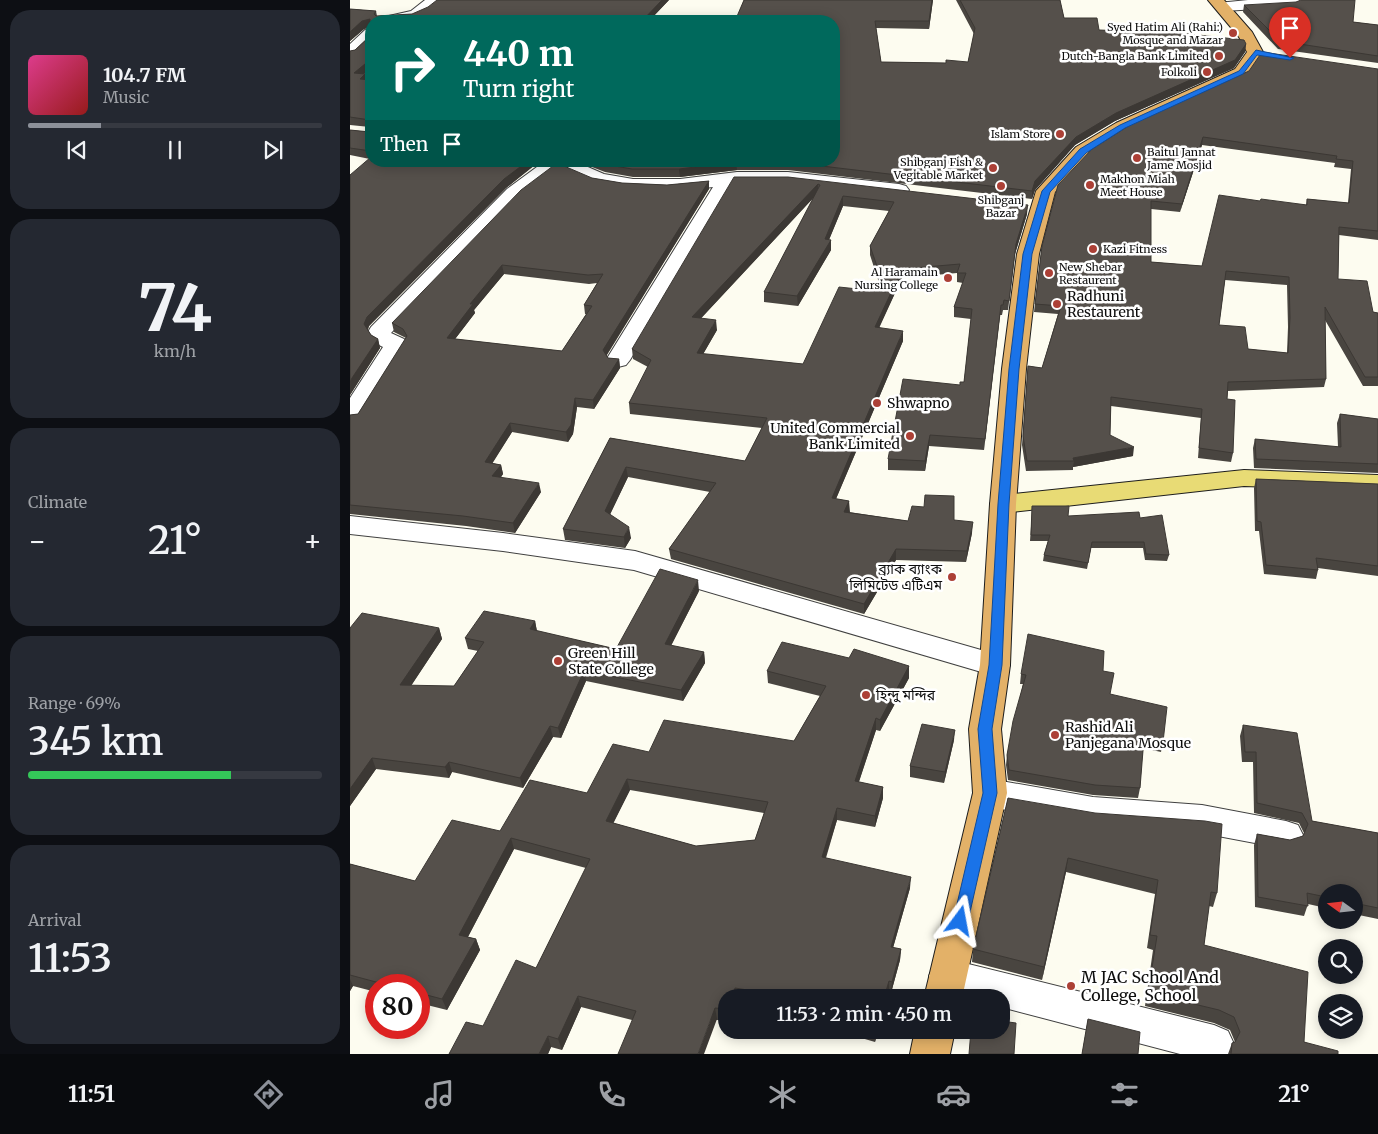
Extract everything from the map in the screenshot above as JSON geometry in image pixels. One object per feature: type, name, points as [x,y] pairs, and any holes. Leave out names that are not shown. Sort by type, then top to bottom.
[{"type":"highway","points":[[945,987],[990,793],[985,729],[995,665],[1003,504],[1014,369],[1032,207],[1083,151],[1122,127],[1241,73],[1256,52],[1246,35],[1220,3]]},
{"type":"highway","points":[[930,1054],[933,1039]]},
{"type":"main road","points":[[1003,504],[1244,478],[1378,483]]},
{"type":"street","points":[[416,15],[434,0]]},
{"type":"street","points":[[1220,3],[1294,2],[1301,0]]},
{"type":"street","points":[[350,53],[365,39]]},
{"type":"street","points":[[1256,52],[1274,55]]},
{"type":"street","points":[[350,417],[396,344],[383,338],[379,332],[514,192],[549,167]]},
{"type":"street","points":[[571,167],[599,179],[633,185],[680,185],[727,179],[788,178],[914,192]]},
{"type":"street","points":[[618,360],[727,179]]},
{"type":"street","points":[[350,525],[503,542],[635,561],[995,665]]},
{"type":"street","points":[[990,793],[1093,811],[1202,819],[1286,836]]},
{"type":"street","points":[[945,987],[1214,1044]]},
{"type":"building","points":[[437,0],[662,0],[648,15],[394,15],[412,14],[428,7]]},
{"type":"building","points":[[744,0],[932,0],[929,21],[875,21],[881,62],[946,63],[946,60],[968,62],[975,28],[960,0],[1060,0],[1064,18],[1097,18],[1099,30],[1152,32],[1153,30],[1244,40],[1246,44],[1235,60],[1116,113],[1076,137],[1035,181],[1032,191],[830,167],[840,167],[840,15],[738,15]]},
{"type":"building","points":[[1301,0],[1355,0],[1353,22],[1378,25],[1378,56],[1280,41],[1244,5],[1296,2]]},
{"type":"building","points":[[350,9],[376,11],[374,14],[365,15],[365,20],[350,32]]},
{"type":"building","points":[[365,41],[365,64],[354,73],[365,74],[360,79],[365,79],[365,119],[350,117],[350,51],[355,50]]},
{"type":"building","points":[[1262,52],[1378,69],[1378,231],[1339,227],[1338,279],[1367,281],[1373,312],[1378,313],[1378,377],[1365,377],[1325,307],[1326,379],[1228,382],[1227,399],[1235,400],[1233,453],[1199,448],[1202,409],[1111,397],[1110,435],[1134,447],[1073,458],[1074,461],[1027,461],[1023,436],[1028,366],[1042,368],[1061,306],[1035,304],[1042,246],[1058,185],[1092,149],[1130,125],[1249,71]],"holes":[[[1203,137],[1337,156],[1336,159],[1353,161],[1349,203],[1307,199],[1307,205],[1219,195],[1202,266],[1151,262],[1151,201],[1182,204]],[[1226,271],[1289,277],[1290,318],[1288,353],[1248,349],[1245,327],[1219,325]]]},
{"type":"building","points":[[350,130],[365,132],[365,150],[350,148]]},
{"type":"building","points":[[365,162],[365,167],[520,167],[504,179],[367,317],[364,324],[371,335],[378,339],[350,381],[350,175]]},
{"type":"building","points":[[552,167],[566,167],[592,178],[622,183],[667,185],[709,181],[603,350],[608,358],[619,359],[593,400],[575,398],[571,425],[566,432],[510,423],[485,462],[501,465],[492,476],[539,483],[513,523],[350,505],[350,415],[358,414],[407,336],[403,329],[392,323],[521,190]],"holes":[[[502,265],[588,275],[603,274],[584,305],[592,306],[562,351],[447,338],[473,304],[470,304]]]},
{"type":"building","points":[[620,167],[695,167],[679,169],[632,169]]},
{"type":"building","points":[[734,177],[788,177],[1028,205],[1016,244],[1009,301],[1004,300],[1003,305],[1001,305],[985,439],[930,435],[925,461],[888,459],[903,379],[960,385],[960,382],[964,382],[972,309],[954,307],[966,273],[957,273],[960,264],[902,269],[875,327],[903,331],[832,498],[849,501],[844,512],[908,521],[912,506],[924,507],[925,495],[954,496],[954,520],[973,522],[967,551],[896,549],[864,604],[669,549],[716,483],[626,467],[605,511],[629,527],[624,537],[563,529],[610,438],[745,461],[767,418],[629,403],[651,360],[632,349]],"holes":[[[818,184],[820,185],[764,292],[797,296],[831,240],[825,239],[843,196],[894,202],[870,246],[886,292],[839,287],[803,364],[697,353],[716,320],[692,317]]]},
{"type":"building","points":[[1340,414],[1378,419],[1378,464],[1256,459],[1255,439],[1341,447]]},
{"type":"building","points":[[1256,479],[1378,484],[1378,566],[1316,558],[1318,570],[1266,565],[1261,522],[1257,521]]},
{"type":"building","points":[[1032,506],[1069,506],[1068,516],[1139,512],[1140,518],[1162,515],[1169,555],[1146,554],[1144,542],[1092,542],[1088,563],[1044,555],[1050,535],[1031,535]]},
{"type":"building","points":[[660,569],[698,580],[665,644],[704,652],[681,690],[584,671],[558,728],[550,726],[520,778],[449,762],[445,767],[372,758],[350,789],[350,628],[362,613],[439,628],[400,685],[454,686],[484,642],[465,638],[484,611],[535,621],[530,629],[616,649]]},
{"type":"building","points":[[1028,634],[1104,651],[1103,671],[1114,673],[1110,694],[1167,707],[1163,742],[1144,738],[1140,788],[1095,785],[1009,770],[1007,755],[1013,721],[1026,675],[1021,674]]},
{"type":"building","points":[[782,642],[849,658],[854,649],[909,666],[880,720],[876,718],[855,781],[883,787],[875,816],[837,808],[822,857],[911,877],[891,947],[901,949],[892,982],[889,981],[887,989],[718,989],[718,1008],[715,1008],[698,1054],[618,1054],[636,1011],[578,996],[558,1039],[548,1036],[539,1054],[449,1054],[466,1022],[483,1026],[516,960],[536,968],[590,859],[511,838],[459,935],[476,939],[442,999],[430,996],[430,974],[365,974],[365,979],[350,975],[350,864],[415,881],[452,820],[500,831],[530,780],[587,793],[613,744],[649,752],[664,720],[794,741],[826,686],[767,671]],"holes":[[[627,779],[768,802],[755,840],[696,846],[606,821]]]},
{"type":"building","points":[[922,724],[955,730],[945,772],[910,766]]},
{"type":"building","points":[[1243,725],[1297,733],[1312,821],[1378,833],[1378,908],[1363,905],[1363,884],[1318,884],[1318,895],[1307,893],[1308,906],[1258,897],[1257,834],[1290,840],[1303,836],[1308,824],[1302,813],[1257,803],[1256,752],[1245,752]]},
{"type":"building","points":[[1008,798],[1095,813],[1205,821],[1222,824],[1217,893],[1211,892],[1204,945],[1308,972],[1304,1042],[1338,1051],[1338,1054],[1231,1054],[1232,1043],[1235,1042],[1240,1032],[1234,1017],[1219,1010],[1148,993],[1157,936],[1150,935],[1158,880],[1068,858],[1044,967],[973,949]]},
{"type":"building","points":[[1088,1019],[1140,1032],[1138,1054],[1082,1054]]},
{"type":"building","points":[[1010,1022],[1016,1023],[1014,1054],[969,1054],[970,1039],[1010,1039]]},
{"type":"place","name":"Syed Hatim Ali (Rahi:) Mosque and Mazar","points":[[1233,33]]},
{"type":"place","name":"Dutch-Bangla Bank Limited","points":[[1219,56]]},
{"type":"place","name":"Folkoli","points":[[1207,72]]},
{"type":"place","name":"Islam Store","points":[[1060,134]]},
{"type":"place","name":"Baitul Jannat Jame Mosjid","points":[[1137,158]]},
{"type":"place","name":"Shibganj Fish & Vegitable Market","points":[[993,168]]},
{"type":"place","name":"Makhon Miah Meet House","points":[[1090,185]]},
{"type":"place","name":"Shibganj Bazar","points":[[1001,186]]},
{"type":"place","name":"Kazi Fitness","points":[[1093,249]]},
{"type":"place","name":"New Shebar Restaurent","points":[[1049,273]]},
{"type":"place","name":"Al Haramain Nursing College","points":[[948,278]]},
{"type":"place","name":"Radhuni Restaurent","points":[[1057,304]]},
{"type":"place","name":"Shwapno","points":[[877,403]]},
{"type":"place","name":"United Commercial Bank Limited","points":[[910,436]]},
{"type":"place","name":"ব্র্যাক ব্যাংক লিমিটেড এটিএম","points":[[952,577]]},
{"type":"place","name":"Green Hill State College","points":[[558,661]]},
{"type":"place","name":"হিন্দু মন্দির","points":[[866,695]]},
{"type":"place","name":"Rashid Ali Panjegana Mosque","points":[[1055,735]]},
{"type":"place","name":"M JAC School And College, School","points":[[1071,986]]},
{"type":"route","points":[[960,921],[990,793],[985,729],[995,665],[1003,504],[1014,369],[1028,254],[1046,191],[1083,151],[1122,127],[1241,73],[1256,52],[1290,58]]}]
